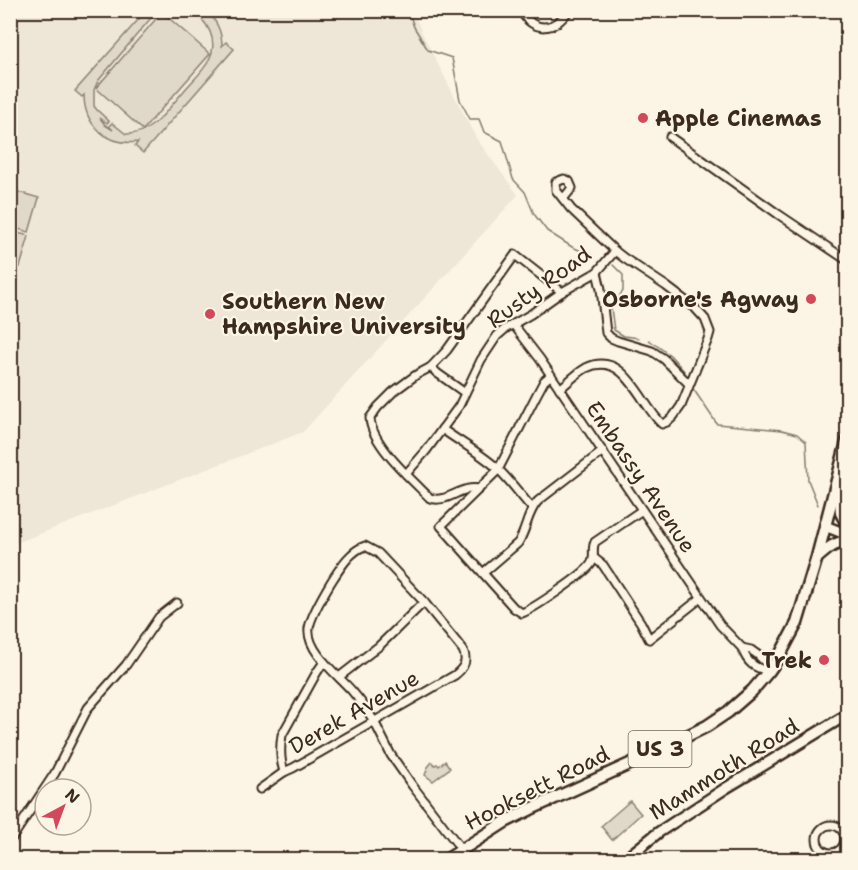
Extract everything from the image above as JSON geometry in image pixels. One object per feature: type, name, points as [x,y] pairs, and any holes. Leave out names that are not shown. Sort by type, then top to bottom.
[{"type":"main road","name":"Hooksett Road","points":[[446,860],[531,809],[707,726],[741,701],[769,671],[797,622],[818,557],[848,438]]},
{"type":"main road","points":[[838,476],[841,513],[848,526]]},
{"type":"main road","points":[[825,525],[848,535]]},
{"type":"main road","points":[[818,557],[833,545],[848,541]]},
{"type":"main road","name":"Mammoth Road","points":[[624,860],[659,832],[726,788],[848,714]]},
{"type":"street","points":[[520,10],[530,23],[545,27],[559,22],[568,10]]},
{"type":"street","points":[[670,137],[848,261]]},
{"type":"street","points":[[560,388],[586,368],[601,364],[615,367],[627,375],[662,424],[673,417],[681,406],[710,332],[705,319],[695,308],[615,251],[563,199]]},
{"type":"street","name":"Rusty Road","points":[[406,474],[459,406],[492,342],[505,329],[597,272],[615,251]]},
{"type":"street","points":[[479,489],[469,488],[437,501],[430,498],[381,445],[373,432],[370,418],[393,392],[431,367],[447,350],[515,255],[562,292]]},
{"type":"street","points":[[597,272],[606,333],[618,341],[652,351],[664,359],[689,384]]},
{"type":"street","name":"Embassy Avenue","points":[[513,324],[560,388],[720,625],[742,648],[758,655],[765,662],[769,671]]},
{"type":"street","points":[[431,367],[465,393]]},
{"type":"street","points":[[551,375],[544,381],[498,470],[441,526],[514,608],[522,613],[534,607],[590,566],[594,558],[593,548],[596,542],[642,510]]},
{"type":"street","points":[[442,429],[483,456],[532,508]]},
{"type":"street","points":[[483,573],[518,543],[532,508],[538,501],[603,451]]},
{"type":"street","points":[[339,677],[379,645],[424,603],[378,552],[365,546],[358,548],[335,575],[309,627],[309,634],[314,648],[324,662],[354,694],[374,722],[412,785],[461,849]]},
{"type":"street","points":[[594,558],[603,565],[649,639],[701,598]]},
{"type":"street","points":[[10,841],[55,773],[88,708],[126,665],[159,617],[177,603]]},
{"type":"street","name":"Derek Avenue","points":[[260,789],[284,772],[461,670],[466,657],[463,650],[424,603]]},
{"type":"street","points":[[284,772],[281,764],[282,735],[324,662]]},
{"type":"street","points":[[824,826],[836,826],[844,834],[846,845],[839,851],[827,853],[818,845],[817,833],[824,826]]},
{"type":"shaded area","name":"Southern New Hampshire University","points":[[10,11],[413,11],[476,138],[518,195],[303,432],[11,545]]},
{"type":"shaded area","points":[[146,11],[164,11],[150,19],[98,81],[94,90],[94,106],[109,121],[107,123],[100,118],[105,125],[113,130],[109,126],[112,123],[126,134],[151,126],[165,113],[209,60],[213,45],[210,31],[202,19],[189,11],[207,11],[218,27],[222,46],[226,42],[234,49],[143,153],[135,146],[138,142],[117,141],[100,132],[88,116],[84,95],[82,97],[75,91]]},
{"type":"shaded area","points":[[162,12],[210,54],[143,130],[96,88]]},
{"type":"shaded area","points":[[11,190],[39,198],[29,232],[11,227]]},
{"type":"shaded area","points":[[10,231],[29,236],[20,267],[16,269],[11,268]]},
{"type":"shaded area","points":[[445,761],[450,768],[433,781],[425,775],[432,762],[439,766]]},
{"type":"shaded area","points":[[630,801],[641,814],[612,840],[601,826]]},
{"type":"waterway","points":[[408,10],[414,27],[428,50],[452,58],[460,100],[470,119],[479,119],[484,132],[502,141],[513,179],[525,192],[534,214],[547,231],[572,247],[591,255]]},
{"type":"waterway","points":[[613,265],[623,275],[623,291],[611,308],[614,330],[624,336],[639,338]]},
{"type":"waterway","points":[[649,340],[670,355],[685,372]]},
{"type":"waterway","points":[[694,390],[717,424],[782,430],[797,434],[806,442],[808,480],[818,505]]},
{"type":"place","name":"Apple Cinemas","points":[[643,118]]},
{"type":"place","name":"Osborne's Agway","points":[[811,299]]},
{"type":"place","name":"Southern New Hampshire University","points":[[210,314]]},
{"type":"place","name":"Trek","points":[[824,660]]}]
